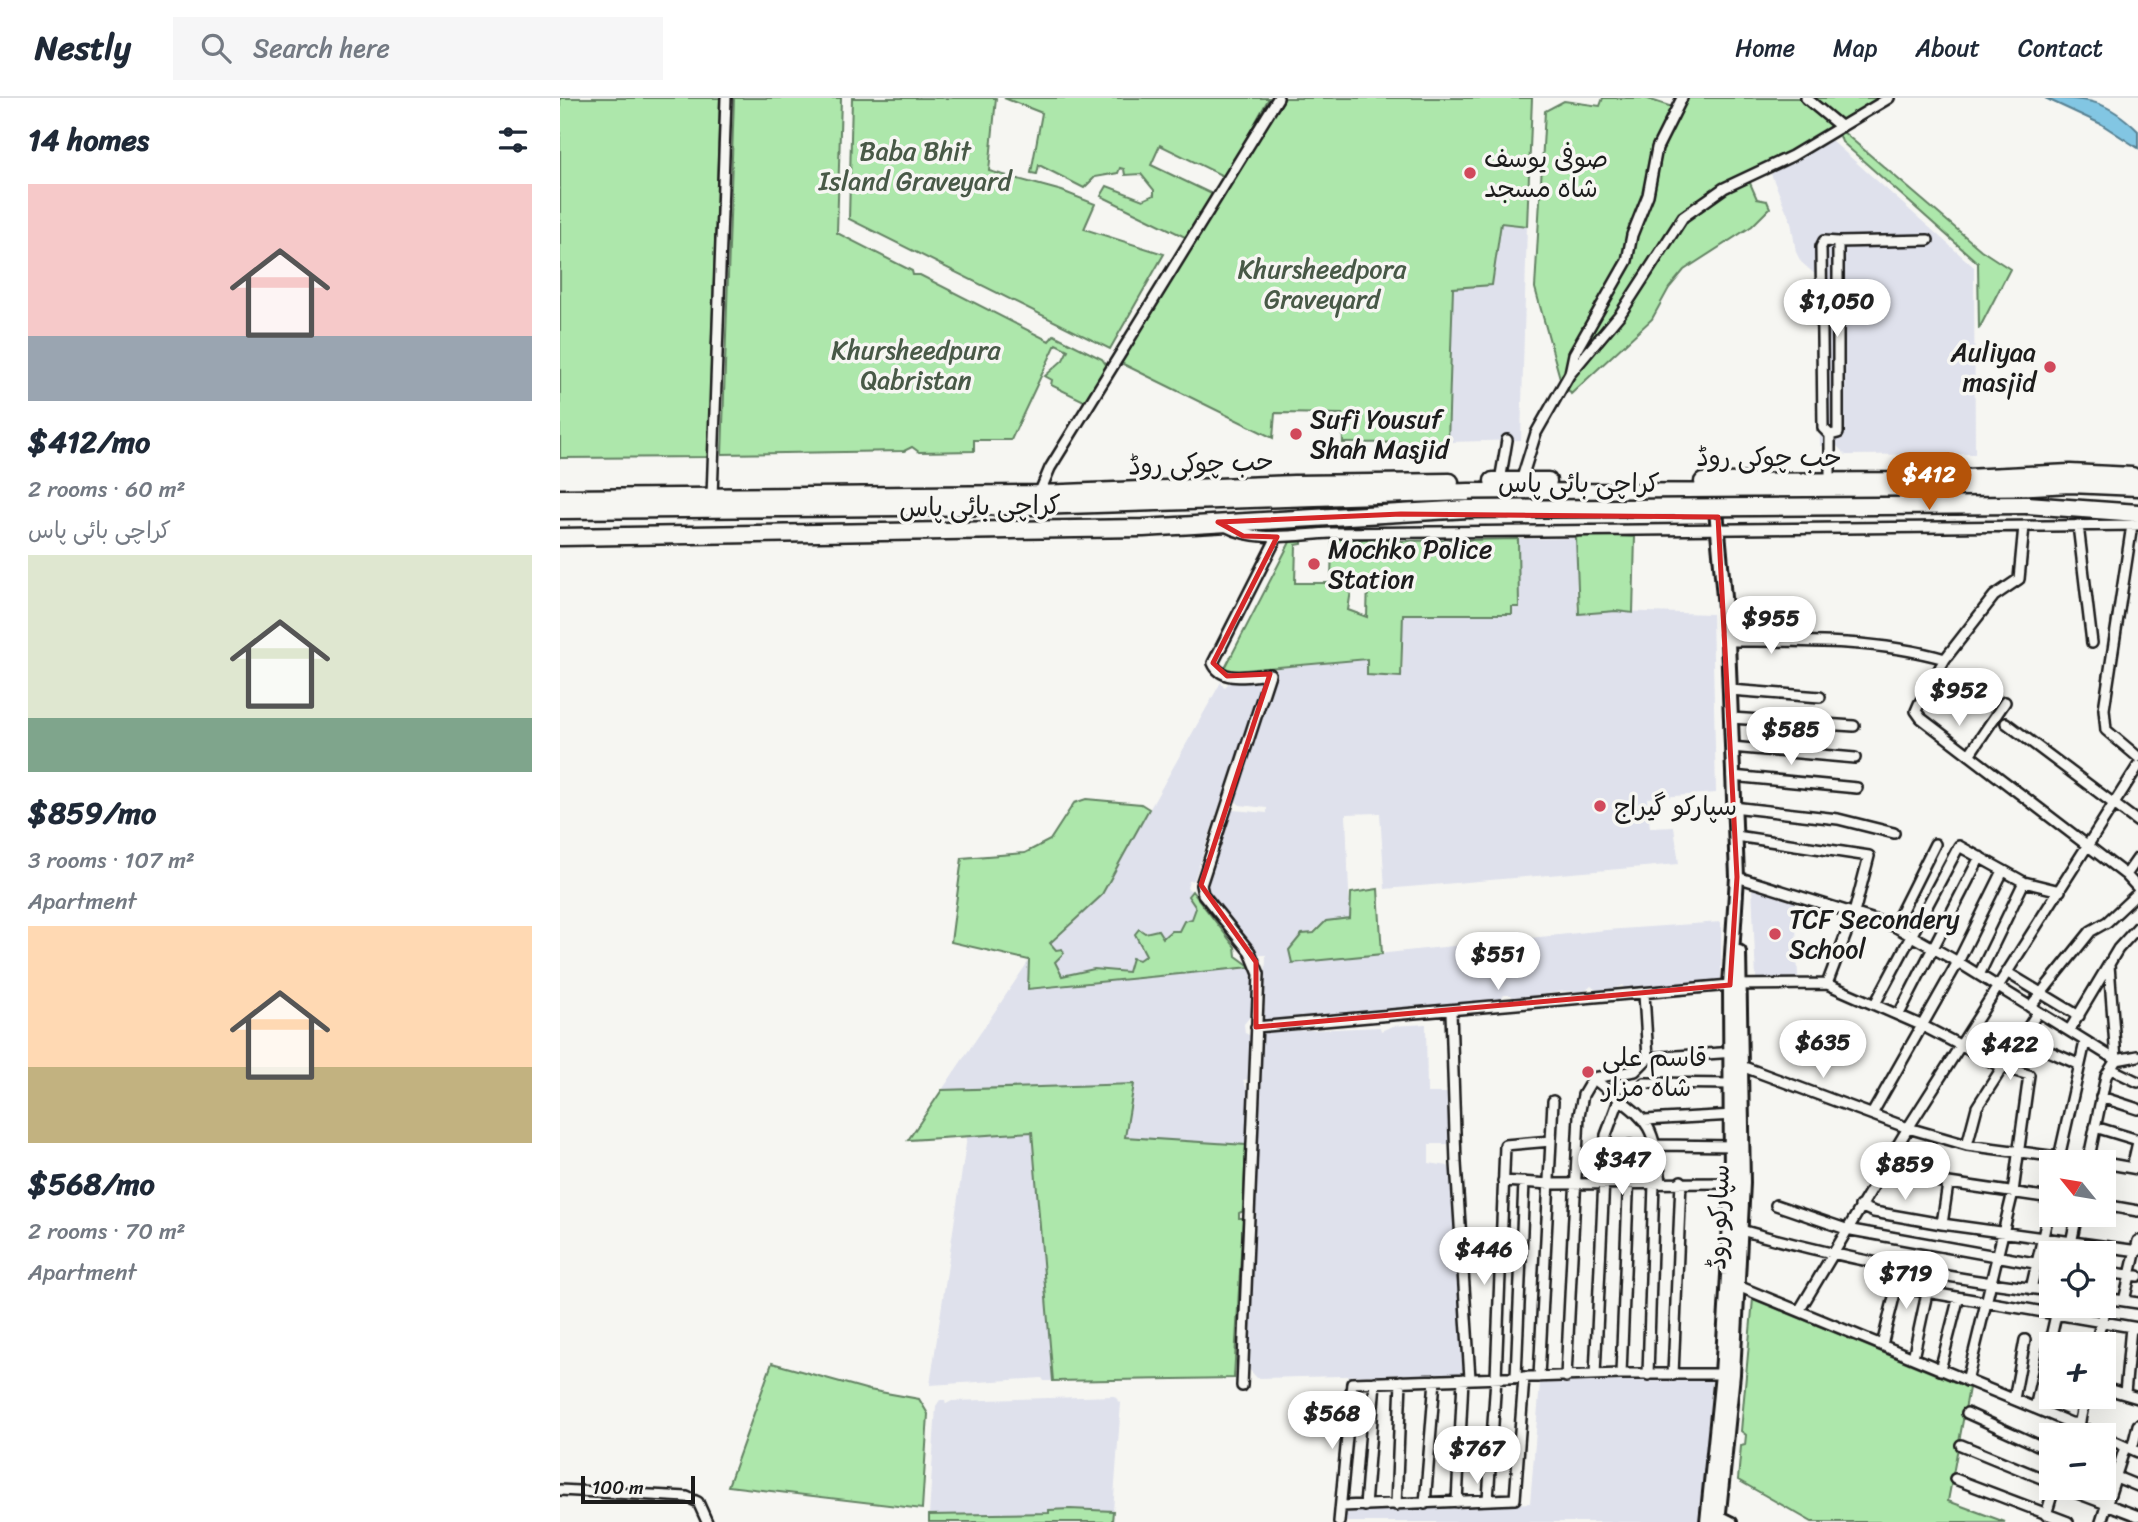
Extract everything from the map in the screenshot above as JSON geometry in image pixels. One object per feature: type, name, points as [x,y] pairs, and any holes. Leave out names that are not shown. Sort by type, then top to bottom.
[{"type":"highway","name":"حب چوکی روڈ","points":[[560,498],[1039,494],[1294,484],[1500,481],[1714,487],[2070,473],[2138,476]]},
{"type":"highway","points":[[560,510],[1035,506],[1714,487],[1905,493],[2070,484],[2138,487]]},
{"type":"highway","name":"کراچی بائی پاس","points":[[560,537],[1143,527],[1401,514],[1426,519],[1471,514],[2064,516],[2094,511],[2136,521]]},
{"type":"street","points":[[712,497],[726,98]]},
{"type":"street","points":[[1039,494],[1050,468],[1278,98]]},
{"type":"street","points":[[1569,375],[1574,354],[1627,261],[1632,235],[1648,195],[1657,148],[1682,98]]},
{"type":"street","points":[[1806,98],[1841,127]]},
{"type":"street","points":[[1521,481],[1536,433],[1569,375],[1621,313],[1683,217],[1724,188],[1793,156],[1889,98]]},
{"type":"street","points":[[1830,481],[1830,435],[1823,428],[1821,247],[1824,242],[1928,240]]},
{"type":"street","points":[[1830,435],[1838,433],[1838,242]]},
{"type":"street","points":[[1500,481],[1507,440]]},
{"type":"street","name":"سپارکو روڈ","points":[[1714,487],[1720,527],[1728,641],[1737,877],[1737,1183],[1728,1374]]},
{"type":"street","points":[[1967,1146],[1977,1107],[2021,1039],[2039,993],[2091,931],[2107,922],[2138,891],[2126,875],[1916,712],[1945,659],[1994,596],[2019,579],[2024,515]]},
{"type":"street","points":[[1218,522],[1243,536],[1277,537],[1330,533],[1720,527],[2024,515],[2078,525],[2136,521],[2104,709],[2106,730],[2138,757]]},
{"type":"street","points":[[2078,525],[2092,643]]},
{"type":"street","points":[[1242,1385],[1259,974],[1256,962],[1203,894],[1200,885],[1270,674],[1227,676],[1216,671],[1213,663],[1277,537]]},
{"type":"street","points":[[1728,641],[1815,641],[1912,650],[1945,659]]},
{"type":"street","points":[[1730,690],[1820,697]]},
{"type":"street","points":[[1969,755],[2005,702]]},
{"type":"street","points":[[1731,718],[1854,726]]},
{"type":"street","points":[[2006,723],[2138,822]]},
{"type":"street","points":[[1731,747],[1854,758]]},
{"type":"street","points":[[1799,1311],[1908,1128],[2089,848],[2138,766]]},
{"type":"street","points":[[1732,776],[1857,788]]},
{"type":"street","points":[[1734,807],[1838,819],[1894,833]]},
{"type":"street","points":[[1736,836],[1867,854],[1869,858],[1854,913],[1827,984]]},
{"type":"street","points":[[1894,926],[1935,844]]},
{"type":"street","points":[[1875,1004],[1959,846],[2024,882],[2060,891]]},
{"type":"street","points":[[1899,1014],[1980,857]]},
{"type":"street","points":[[2126,875],[2138,858]]},
{"type":"street","points":[[1872,1114],[1958,962],[2003,871]]},
{"type":"street","points":[[1737,877],[1894,926],[1934,947],[2069,1031],[2138,1082]]},
{"type":"street","points":[[1979,975],[2024,882]]},
{"type":"street","points":[[2069,1031],[2109,965],[2138,928]]},
{"type":"street","points":[[2092,1150],[2106,1076],[2114,1064],[2109,965]]},
{"type":"street","points":[[2008,973],[2079,1016]]},
{"type":"street","points":[[1256,1027],[1736,985],[1827,984],[1899,1014],[2002,1067],[2029,1075],[2014,1192],[1988,1303],[1966,1381]]},
{"type":"street","points":[[1644,994],[1648,1058]]},
{"type":"street","points":[[1451,1012],[1466,1378],[1457,1502]]},
{"type":"street","points":[[2021,1039],[2078,1065]]},
{"type":"street","points":[[2060,1150],[2085,1042]]},
{"type":"street","points":[[2114,1064],[2138,1056]]},
{"type":"street","points":[[1592,1078],[1635,1071],[1648,1058],[1736,1058],[1908,1128],[1967,1146],[2039,1155]]},
{"type":"street","points":[[1592,1078],[1645,1119],[1657,1145],[1658,1183],[1648,1375]]},
{"type":"street","points":[[1566,1377],[1579,1115],[1583,1095],[1592,1078]]},
{"type":"street","points":[[1644,1083],[1736,1084]]},
{"type":"street","points":[[2101,1097],[2138,1109]]},
{"type":"street","points":[[1595,1376],[1606,1135],[1619,1100]]},
{"type":"street","points":[[1539,1377],[1553,1101]]},
{"type":"street","points":[[1645,1119],[1737,1115]]},
{"type":"street","points":[[2095,1127],[2138,1141],[2135,1169],[2116,1165]]},
{"type":"street","points":[[1488,1500],[1507,1143],[1552,1141]]},
{"type":"street","points":[[1621,1374],[1630,1145]]},
{"type":"street","points":[[1657,1145],[1737,1146]]},
{"type":"street","points":[[1881,1173],[2039,1197]]},
{"type":"street","points":[[1503,1181],[1550,1184],[1681,1181],[1737,1183]]},
{"type":"street","points":[[1673,1375],[1681,1181]]},
{"type":"street","points":[[1342,1506],[1513,1501],[1517,1497],[1524,1182]]},
{"type":"street","name":"سپارکو روڈ","points":[[1715,1520],[1738,1286],[1741,1230],[1737,1183]]},
{"type":"street","points":[[1942,1224],[1948,1184]]},
{"type":"street","points":[[1776,1205],[1846,1229],[2039,1264]]},
{"type":"street","points":[[1860,1206],[1874,1212],[1942,1224],[2065,1241]]},
{"type":"street","points":[[2116,1208],[2138,1211]]},
{"type":"street","points":[[2031,1289],[2044,1227]]},
{"type":"street","points":[[1741,1230],[1831,1255],[1900,1269],[2039,1290]]},
{"type":"street","points":[[2124,1301],[2134,1276],[2138,1241]]},
{"type":"street","points":[[2116,1248],[2137,1251]]},
{"type":"street","points":[[1882,1345],[1900,1269]]},
{"type":"street","points":[[2116,1274],[2134,1276]]},
{"type":"street","points":[[1738,1286],[2071,1423]]},
{"type":"street","points":[[1896,1287],[1958,1300],[2039,1309]]},
{"type":"street","points":[[1913,1358],[1927,1293]]},
{"type":"street","points":[[1940,1370],[1958,1300]]},
{"type":"street","points":[[2116,1300],[2138,1303]]},
{"type":"street","points":[[2088,1318],[2134,1328],[2124,1393]]},
{"type":"street","points":[[2099,1332],[2102,1318]]},
{"type":"street","points":[[2014,1399],[2025,1340]]},
{"type":"street","points":[[1339,1522],[1352,1383],[1621,1374],[1728,1374]]},
{"type":"street","points":[[1425,1504],[1436,1380]]},
{"type":"street","points":[[1396,1505],[1402,1381]]},
{"type":"street","points":[[1365,1506],[1375,1382]]},
{"type":"street","points":[[2116,1391],[2138,1398]]},
{"type":"street","points":[[2035,1408],[2039,1397]]},
{"type":"street","points":[[1966,1413],[2039,1446]]},
{"type":"street","points":[[2138,1425],[2132,1449],[2116,1477],[2138,1486]]},
{"type":"street","points":[[1961,1445],[2039,1477]]},
{"type":"street","points":[[1955,1479],[2068,1522]]},
{"type":"street","points":[[560,1490],[687,1497],[698,1502],[707,1522]]},
{"type":"street","points":[[2046,1515],[2050,1500]]},
{"type":"street","points":[[2094,1500],[2138,1516]]},
{"type":"street","points":[[2101,1522],[2109,1500]]},
{"type":"street","points":[[1715,1520],[1732,1522]]},
{"type":"highlighted area","points":[[1401,514],[1718,517],[1737,877],[1730,985],[1256,1027],[1256,962],[1201,885],[1270,674],[1227,676],[1213,663],[1277,537],[1243,536],[1218,522]]},
{"type":"shaded area","points":[[1831,140],[1974,267],[1975,454],[1846,455],[1837,446],[1820,446],[1818,277],[1801,262],[1796,252],[1791,222],[1771,174]]},
{"type":"shaded area","points":[[1501,223],[1527,226],[1521,440],[1448,442],[1453,287]]},
{"type":"shaded area","points":[[1576,538],[1577,609],[1580,613],[1616,611],[1712,614],[1716,793],[1647,798],[1650,828],[1674,827],[1679,864],[1385,889],[1380,813],[1346,814],[1350,918],[1326,921],[1289,950],[1292,963],[1606,930],[1721,922],[1721,982],[1625,989],[1622,985],[1613,990],[1597,991],[1591,986],[1584,992],[1565,991],[1514,999],[1511,995],[1504,995],[1500,1001],[1465,1004],[1456,1002],[1453,1006],[1391,1012],[1383,1008],[1380,1014],[1264,1021],[1266,955],[1257,955],[1206,892],[1229,814],[1233,810],[1267,813],[1267,808],[1240,805],[1231,797],[1277,667],[1367,659],[1403,672],[1403,614],[1512,614],[1512,607],[1518,607],[1518,539]]},
{"type":"shaded area","points":[[1262,681],[1194,880],[1189,881],[1187,888],[1192,891],[1189,896],[1196,908],[1192,919],[1179,931],[1162,938],[1140,929],[1139,946],[1146,955],[1129,972],[1094,969],[1062,976],[1055,962],[1056,951],[1049,943],[1101,896],[1221,682],[1224,688],[1230,682]]},
{"type":"shaded area","name":"TCF Secondery School","points":[[1752,887],[1795,900],[1798,977],[1756,980]]},
{"type":"shaded area","points":[[1028,962],[1028,989],[1251,967],[1254,972],[1252,1014],[1244,1024],[1245,1033],[1251,1036],[1249,1079],[1243,1080],[1249,1094],[1246,1145],[1125,1138],[1133,1084],[942,1090]]},
{"type":"shaded area","points":[[1426,1024],[1427,1093],[1448,1093],[1450,1144],[1429,1144],[1429,1163],[1448,1166],[1451,1173],[1464,1367],[1461,1373],[1257,1378],[1247,1367],[1262,1032],[1380,1027],[1381,1031],[1392,1026]]},
{"type":"shaded area","points":[[1032,1132],[1053,1381],[1044,1381],[1042,1378],[930,1385],[967,1137]]},
{"type":"shaded area","points":[[1712,1379],[1700,1522],[1343,1522],[1344,1513],[1530,1503],[1540,1383]]},
{"type":"shaded area","points":[[1114,1396],[1121,1403],[1113,1511],[1070,1509],[1049,1513],[929,1515],[936,1406],[940,1400],[945,1400],[946,1404],[952,1401]]},
{"type":"green space","points":[[560,98],[720,98],[708,457],[560,458]]},
{"type":"green space","name":"Khursheedpura Qabristan","points":[[734,98],[841,98],[837,233],[912,271],[913,275],[920,275],[1049,341],[1054,335],[1102,359],[1107,366],[1086,402],[1051,385],[1052,380],[1045,376],[1063,360],[1068,350],[1056,344],[1011,440],[974,440],[974,451],[919,452],[912,447],[904,451],[722,454]]},
{"type":"green space","name":"Baba Bhit Island Graveyard","points":[[852,98],[996,98],[989,171],[1062,191],[1095,204],[1084,229],[1164,254],[1110,349],[849,219]]},
{"type":"green space","points":[[1004,98],[1269,98],[1225,177],[1160,145],[1151,165],[1214,195],[1204,211],[1199,213],[1200,218],[1187,238],[1101,196],[1107,186],[1143,200],[1154,195],[1154,190],[1141,174],[1125,175],[1124,169],[1120,168],[1118,173],[1095,177],[1084,188],[1039,165],[1037,174],[1031,173],[1042,113]]},
{"type":"green space","name":"Khursheedpora Graveyard","points":[[1285,98],[1532,98],[1527,226],[1501,223],[1492,285],[1453,288],[1448,442],[1343,443],[1342,414],[1275,413],[1273,438],[1119,362]]},
{"type":"green space","points":[[1603,98],[1645,98],[1672,107],[1677,98],[1883,98],[1798,149],[1746,174],[1757,199],[1767,201],[1770,208],[1752,226],[1684,270],[1669,288],[1652,319],[1571,394],[1560,378],[1535,288],[1545,111],[1564,101],[1600,106]]},
{"type":"green space","points":[[1842,131],[1981,250],[2010,269],[1979,329],[1978,263],[1842,142],[1839,133]]},
{"type":"green space","points":[[1583,534],[1635,537],[1633,613],[1616,611],[1579,614],[1576,538]]},
{"type":"green space","points":[[1332,538],[1401,541],[1518,539],[1519,607],[1512,607],[1512,614],[1403,614],[1401,677],[1367,675],[1367,659],[1223,672],[1290,542],[1302,541],[1302,544],[1296,545],[1295,583],[1331,583]],"holes":[[[1363,579],[1368,579],[1367,617],[1348,610],[1352,584],[1363,584]]]},
{"type":"green space","points":[[1086,799],[1141,804],[1149,809],[1101,896],[1050,943],[1056,950],[1062,949],[1064,953],[1055,962],[1062,976],[1094,969],[1128,972],[1132,958],[1139,960],[1146,955],[1135,934],[1139,929],[1145,933],[1158,930],[1163,938],[1171,931],[1179,931],[1184,921],[1192,919],[1196,908],[1188,896],[1192,891],[1235,947],[1236,956],[1251,967],[1028,989],[1029,960],[951,942],[962,858],[1025,853],[1050,840],[1074,803]]},
{"type":"green space","points":[[1378,889],[1382,954],[1292,963],[1289,950],[1302,934],[1314,933],[1326,921],[1350,918],[1351,893]]},
{"type":"green space","points":[[1134,1084],[1125,1137],[1246,1145],[1243,1211],[1239,1213],[1239,1218],[1243,1218],[1234,1378],[1053,1381],[1032,1132],[908,1140],[942,1090]]},
{"type":"green space","points":[[1753,1299],[1969,1388],[1948,1501],[2005,1522],[1812,1522],[1738,1480],[1741,1446],[1745,1445],[1746,1435],[1741,1431]]},
{"type":"green space","points":[[772,1363],[869,1390],[919,1399],[928,1414],[922,1509],[728,1486]]},
{"type":"green space","points":[[1049,1510],[1113,1511],[1112,1522],[929,1522],[929,1515],[1049,1513]]},
{"type":"water","points":[[2045,98],[2085,100],[2106,107],[2138,131],[2138,148],[2101,124]]},
{"type":"place","name":"صوفی یوسف شاہ مسجد","points":[[1470,173]]},
{"type":"place","name":"Auliyaa masjid","points":[[2050,367]]},
{"type":"place","name":"Sufi Yousuf Shah Masjid","points":[[1296,434]]},
{"type":"place","name":"Mochko Police Station","points":[[1314,564]]},
{"type":"place","name":"سپارکو گیراج","points":[[1600,806]]},
{"type":"place","name":"TCF Secondery School","points":[[1775,934]]},
{"type":"place","name":"قاسم علی شاہ مزار","points":[[1588,1072]]}]
